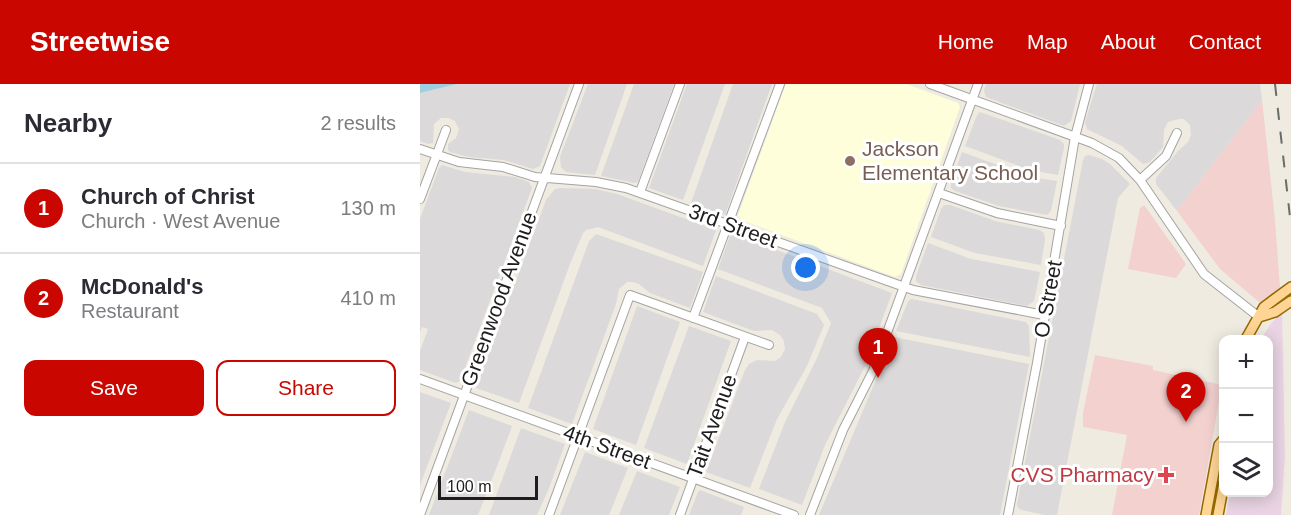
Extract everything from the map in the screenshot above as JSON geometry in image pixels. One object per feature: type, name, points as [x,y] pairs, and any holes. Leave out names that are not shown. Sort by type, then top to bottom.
[{"type":"main road","points":[[1248,335],[1264,306],[1291,287]]},
{"type":"main road","points":[[1259,317],[1275,312],[1291,301]]},
{"type":"main road","points":[[1206,515],[1220,443]]},
{"type":"main road","points":[[1218,515],[1221,497]]},
{"type":"street","name":"Greenwood Avenue","points":[[420,515],[579,84]]},
{"type":"street","points":[[640,192],[680,84]]},
{"type":"street","points":[[693,318],[780,84]]},
{"type":"street","points":[[930,84],[1075,137],[1119,158],[1140,180],[1204,274],[1259,317]]},
{"type":"street","points":[[810,515],[843,430],[873,370],[978,84]]},
{"type":"street","name":"O Street","points":[[1008,515],[1037,363],[1075,137],[1089,84]]},
{"type":"street","points":[[420,199],[446,130]]},
{"type":"street","points":[[1140,180],[1166,156],[1177,133]]},
{"type":"street","name":"3rd Street","points":[[420,149],[459,162],[503,167],[544,178],[609,183],[640,192],[904,288],[1044,315]]},
{"type":"street","points":[[939,193],[997,213],[1061,226]]},
{"type":"street","points":[[549,515],[630,295],[769,345]]},
{"type":"street","name":"Tait Avenue","points":[[680,515],[745,338]]},
{"type":"street","name":"4th Street","points":[[420,379],[794,515]]},
{"type":"shaded area","points":[[457,84],[570,84],[540,166],[533,169],[504,160],[468,157],[450,152],[448,144],[456,138],[459,129],[455,121],[449,118],[441,118],[434,124],[433,143],[420,141],[420,93]]},
{"type":"shaded area","points":[[588,84],[627,84],[595,175],[566,172],[561,167],[560,157]]},
{"type":"shaded area","points":[[634,84],[674,84],[638,182],[635,183],[601,176]]},
{"type":"shaded area","points":[[687,84],[725,84],[683,200],[649,188]]},
{"type":"shaded area","points":[[733,84],[772,84],[725,215],[691,203]]},
{"type":"shaded area","name":"Jackson Elementary School","points":[[786,84],[906,84],[958,103],[960,107],[901,274],[895,277],[741,220],[738,215]]},
{"type":"shaded area","points":[[986,84],[1080,84],[1071,121],[1064,126],[986,97],[984,91]]},
{"type":"shaded area","points":[[1097,84],[1260,84],[1262,100],[1177,211],[1156,184],[1156,178],[1188,142],[1191,135],[1190,125],[1184,119],[1168,122],[1164,130],[1163,147],[1150,162],[1143,164],[1122,146],[1087,129],[1085,122]]},
{"type":"shaded area","points":[[1262,100],[1280,288],[1259,302],[1220,269],[1177,211]]},
{"type":"shaded area","points":[[980,112],[1060,140],[1064,148],[1058,175],[1030,170],[965,146]]},
{"type":"shaded area","points":[[962,152],[1030,177],[1057,181],[1051,211],[1047,215],[999,206],[955,191],[951,188],[951,183]]},
{"type":"shaded area","points":[[1089,155],[1110,164],[1130,184],[1118,198],[1057,515],[1045,515],[1022,510],[1017,504],[1083,160]]},
{"type":"shaded area","points":[[442,165],[465,172],[515,177],[529,182],[532,188],[460,381],[456,383],[420,370],[420,351],[428,329],[422,327],[420,332],[420,219]]},
{"type":"shaded area","points":[[555,189],[595,189],[617,194],[716,230],[703,266],[598,227],[586,230],[570,264],[519,403],[476,388],[546,200]]},
{"type":"shaded area","points":[[944,205],[1044,233],[1041,265],[975,253],[931,237]]},
{"type":"shaded area","points":[[1144,205],[1186,264],[1176,278],[1128,269],[1140,208]]},
{"type":"shaded area","points":[[731,233],[892,293],[865,366],[825,445],[802,505],[759,489],[785,422],[817,358],[831,323],[822,308],[718,269]]},
{"type":"shaded area","points":[[596,234],[703,272],[690,308],[650,293],[633,282],[627,282],[619,289],[616,304],[572,424],[528,408],[589,241]]},
{"type":"shaded area","points":[[928,243],[971,259],[1040,272],[1034,301],[1027,306],[921,285],[916,281],[916,276]]},
{"type":"shaded area","points":[[716,276],[817,314],[824,325],[807,366],[777,419],[750,488],[706,472],[745,370],[749,364],[757,360],[775,361],[781,357],[785,349],[784,341],[772,330],[754,331],[703,312]]},
{"type":"shaded area","points":[[909,300],[1026,322],[1029,326],[1030,357],[896,331]]},
{"type":"shaded area","points":[[637,306],[680,322],[636,445],[593,429]]},
{"type":"shaded area","points":[[1282,312],[1285,457],[1281,515],[1226,515],[1229,497],[1273,497],[1273,335],[1264,335]]},
{"type":"shaded area","points":[[689,326],[731,341],[687,464],[644,448]]},
{"type":"shaded area","points":[[894,337],[1029,364],[1000,515],[819,515]]},
{"type":"shaded area","points":[[1095,355],[1153,366],[1153,370],[1219,384],[1219,402],[1199,515],[1112,515],[1127,435],[1083,427],[1083,413]]},
{"type":"shaded area","points":[[420,392],[451,403],[420,485]]},
{"type":"shaded area","points":[[469,410],[512,426],[496,469],[478,515],[429,515]]},
{"type":"shaded area","points":[[521,428],[565,444],[549,488],[537,515],[489,515]]},
{"type":"shaded area","points":[[585,452],[628,468],[609,515],[560,515]]},
{"type":"shaded area","points":[[637,471],[680,487],[669,515],[619,515]]},
{"type":"shaded area","points":[[700,490],[744,507],[741,515],[689,515]]},
{"type":"water","points":[[420,84],[457,84],[420,93]]},
{"type":"railway","points":[[1275,84],[1291,226]]},
{"type":"place","name":"Jackson Elementary School","points":[[850,161]]},
{"type":"place","name":"Church of Christ","points":[[878,378]]},
{"type":"place","name":"McDonald's","points":[[1186,422]]},
{"type":"place","name":"CVS Pharmacy","points":[[1166,475]]}]
